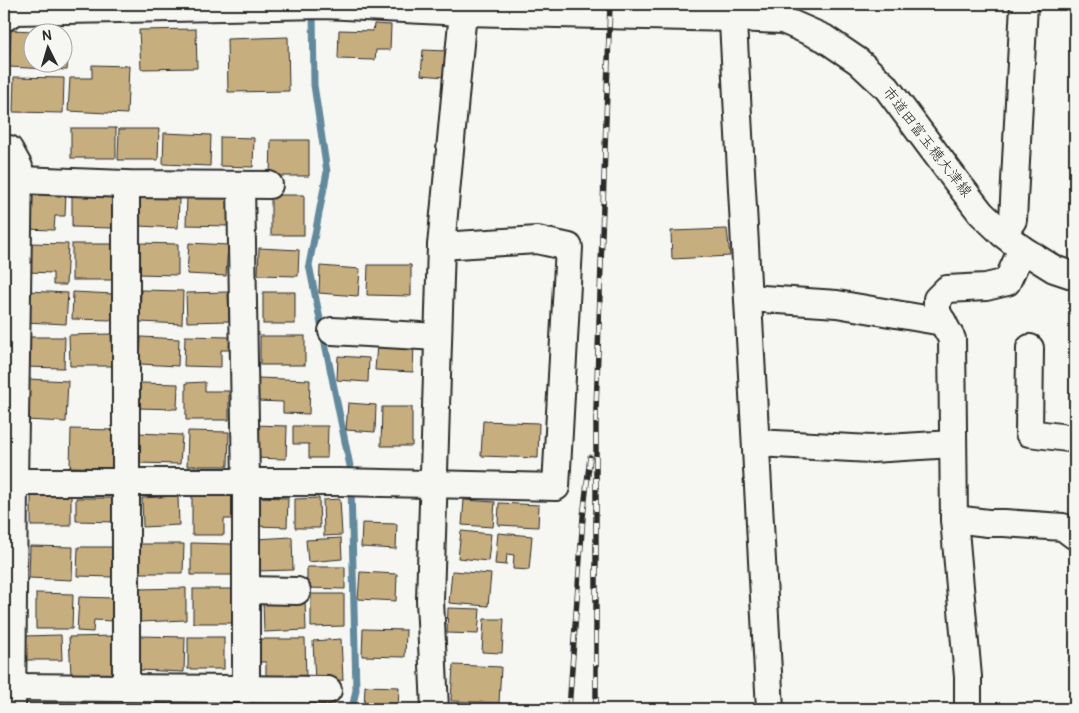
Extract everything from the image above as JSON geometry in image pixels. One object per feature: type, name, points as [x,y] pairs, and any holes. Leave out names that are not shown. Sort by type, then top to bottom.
[{"type":"street","points":[[968,709],[968,677],[954,519],[952,339],[937,312],[937,299],[947,289],[986,287],[1007,282],[1013,242],[1024,4]]},
{"type":"street","name":"市道田富玉穂大津線","points":[[11,11],[235,5],[325,5],[463,12],[732,11],[783,20],[824,38],[858,61],[887,88],[981,213],[1013,242],[1054,269],[1075,276]]},
{"type":"street","points":[[732,11],[770,709]]},
{"type":"street","points":[[435,709],[430,600],[441,246],[463,12]]},
{"type":"street","points":[[4,149],[8,149],[19,167],[9,482],[13,698],[126,688],[328,690]]},
{"type":"street","points":[[19,180],[126,184],[269,185]]},
{"type":"street","points":[[126,184],[126,688]]},
{"type":"street","points":[[241,185],[246,482],[246,690]]},
{"type":"street","points":[[9,482],[351,482],[556,487],[569,247],[537,240],[441,246]]},
{"type":"street","points":[[748,298],[838,304],[942,322]]},
{"type":"street","points":[[332,332],[438,337]]},
{"type":"street","points":[[1030,348],[1029,433],[1075,439]]},
{"type":"street","points":[[756,443],[871,449],[953,444]]},
{"type":"street","points":[[954,519],[988,524],[1004,523],[1063,527],[1075,536]]},
{"type":"street","points":[[247,590],[297,591]]},
{"type":"building","points":[[374,24],[391,25],[390,50],[376,50],[375,60],[338,59],[339,30],[373,31]]},
{"type":"building","points":[[196,29],[197,68],[141,69],[139,30]]},
{"type":"building","points":[[11,30],[22,30],[22,68],[9,67]]},
{"type":"building","points":[[288,37],[289,91],[228,92],[227,39]]},
{"type":"building","points":[[423,50],[447,51],[445,77],[421,75]]},
{"type":"building","points":[[92,65],[129,66],[127,114],[68,111],[70,78],[92,78]]},
{"type":"building","points":[[14,77],[64,78],[63,113],[13,112]]},
{"type":"building","points":[[71,128],[116,128],[116,158],[71,158]]},
{"type":"building","points":[[119,129],[159,129],[158,160],[118,160]]},
{"type":"building","points":[[164,133],[211,135],[210,166],[163,164]]},
{"type":"building","points":[[220,137],[254,138],[253,167],[220,166]]},
{"type":"building","points":[[271,140],[309,140],[309,176],[270,176]]},
{"type":"building","points":[[26,191],[66,193],[65,216],[55,216],[54,230],[24,229]]},
{"type":"building","points":[[72,195],[113,195],[112,228],[72,227]]},
{"type":"building","points":[[271,195],[304,195],[304,235],[271,235]]},
{"type":"building","points":[[187,196],[229,198],[228,226],[186,225]]},
{"type":"building","points":[[140,198],[179,199],[178,228],[139,226]]},
{"type":"building","points":[[727,229],[730,256],[672,259],[671,231]]},
{"type":"building","points":[[29,243],[68,244],[66,285],[53,285],[53,273],[28,272]]},
{"type":"building","points":[[139,243],[178,244],[178,275],[138,274]]},
{"type":"building","points":[[189,243],[228,245],[226,276],[187,274]]},
{"type":"building","points":[[72,244],[115,244],[115,280],[72,280]]},
{"type":"building","points":[[259,248],[299,250],[298,276],[258,275]]},
{"type":"building","points":[[368,265],[411,265],[411,296],[367,295]]},
{"type":"building","points":[[320,266],[360,269],[358,296],[319,293]]},
{"type":"building","points":[[141,290],[183,291],[182,324],[140,322]]},
{"type":"building","points":[[27,291],[68,293],[66,324],[25,322]]},
{"type":"building","points":[[73,292],[114,294],[113,320],[72,319]]},
{"type":"building","points":[[228,292],[229,321],[187,322],[186,293]]},
{"type":"building","points":[[263,292],[295,292],[295,324],[263,324]]},
{"type":"building","points":[[111,334],[112,366],[70,366],[69,335]]},
{"type":"building","points":[[185,336],[230,337],[229,350],[221,350],[221,367],[184,366]]},
{"type":"building","points":[[260,336],[305,336],[305,365],[260,365]]},
{"type":"building","points":[[24,337],[65,337],[64,368],[23,367]]},
{"type":"building","points":[[141,337],[179,339],[178,366],[140,364]]},
{"type":"building","points":[[377,344],[414,345],[413,372],[375,370]]},
{"type":"building","points":[[338,356],[369,358],[368,382],[337,380]]},
{"type":"building","points":[[258,378],[310,380],[309,414],[283,413],[283,402],[257,401]]},
{"type":"building","points":[[27,379],[68,381],[66,422],[25,420]]},
{"type":"building","points":[[205,382],[205,391],[229,391],[229,420],[186,420],[186,383]]},
{"type":"building","points":[[139,383],[178,384],[177,409],[138,408]]},
{"type":"building","points":[[348,403],[376,405],[375,432],[346,430]]},
{"type":"building","points":[[382,407],[412,407],[412,446],[381,446]]},
{"type":"building","points":[[483,421],[539,423],[538,458],[481,456]]},
{"type":"building","points":[[252,425],[287,426],[286,459],[251,458]]},
{"type":"building","points":[[293,426],[328,426],[327,458],[309,458],[309,444],[293,444]]},
{"type":"building","points":[[71,429],[114,430],[114,468],[70,467]]},
{"type":"building","points":[[188,431],[229,432],[228,466],[187,466]]},
{"type":"building","points":[[138,433],[182,435],[180,464],[137,463]]},
{"type":"building","points":[[31,495],[71,495],[71,526],[31,526]]},
{"type":"building","points":[[192,495],[234,495],[234,519],[224,519],[224,535],[192,535]]},
{"type":"building","points":[[178,496],[179,525],[143,527],[142,498]]},
{"type":"building","points":[[257,497],[288,498],[287,527],[256,526]]},
{"type":"building","points":[[76,498],[117,498],[117,522],[76,521]]},
{"type":"building","points":[[319,498],[320,528],[295,528],[295,499]]},
{"type":"building","points":[[340,499],[342,535],[324,536],[323,500]]},
{"type":"building","points":[[464,500],[495,502],[493,527],[462,525]]},
{"type":"building","points":[[499,503],[539,505],[538,527],[498,525]]},
{"type":"building","points":[[362,523],[397,524],[396,549],[361,547]]},
{"type":"building","points":[[461,531],[491,534],[488,561],[458,558]]},
{"type":"building","points":[[498,533],[532,536],[529,570],[513,569],[514,555],[507,554],[506,565],[495,564]]},
{"type":"building","points":[[292,537],[293,570],[257,571],[256,539]]},
{"type":"building","points":[[341,538],[342,559],[308,562],[306,540]]},
{"type":"building","points":[[191,543],[233,544],[233,575],[191,575]]},
{"type":"building","points":[[138,544],[184,544],[183,573],[138,573]]},
{"type":"building","points":[[30,546],[73,547],[72,580],[29,578]]},
{"type":"building","points":[[78,547],[114,547],[113,577],[77,576]]},
{"type":"building","points":[[307,567],[345,567],[345,589],[307,588]]},
{"type":"building","points":[[452,571],[491,574],[488,606],[449,603]]},
{"type":"building","points":[[360,572],[397,574],[396,601],[358,599]]},
{"type":"building","points":[[186,588],[186,620],[140,622],[139,589]]},
{"type":"building","points":[[193,589],[232,589],[232,623],[193,623]]},
{"type":"building","points":[[36,593],[73,594],[72,629],[36,629]]},
{"type":"building","points":[[311,594],[344,594],[344,626],[311,627]]},
{"type":"building","points":[[79,597],[113,598],[113,621],[94,620],[93,632],[77,631]]},
{"type":"building","points":[[305,599],[306,630],[264,632],[263,601]]},
{"type":"building","points":[[448,608],[480,609],[478,634],[447,633]]},
{"type":"building","points":[[484,619],[504,619],[502,653],[482,652]]},
{"type":"building","points":[[363,629],[406,630],[405,657],[362,656]]},
{"type":"building","points":[[61,635],[62,660],[24,660],[24,636]]},
{"type":"building","points":[[116,636],[117,674],[71,675],[69,637]]},
{"type":"building","points":[[140,636],[185,637],[184,672],[139,670]]},
{"type":"building","points":[[188,637],[224,637],[224,669],[188,669]]},
{"type":"building","points":[[257,639],[305,639],[306,679],[266,679],[266,662],[257,662]]},
{"type":"building","points":[[341,639],[343,680],[315,682],[313,641]]},
{"type":"building","points":[[453,665],[501,667],[499,703],[451,701]]},
{"type":"building","points":[[365,686],[399,687],[398,709],[364,709]]},
{"type":"building","points":[[121,699],[167,699],[167,709],[121,709]]},
{"type":"building","points":[[69,700],[111,701],[111,709],[69,709]]},
{"type":"building","points":[[222,702],[260,703],[260,709],[222,709]]},
{"type":"building","points":[[293,702],[335,703],[335,709],[293,709]]},
{"type":"building","points":[[43,703],[63,703],[62,709],[43,709]]},
{"type":"building","points":[[208,703],[208,709],[173,709],[173,704]]},
{"type":"waterway","points":[[313,9],[314,85],[327,172],[309,265],[350,466],[350,476]]},
{"type":"waterway","points":[[351,487],[356,690],[352,709]]},
{"type":"railway","points":[[596,709],[596,410],[610,4]]},
{"type":"railway","points":[[569,709],[583,517],[590,457]]}]
